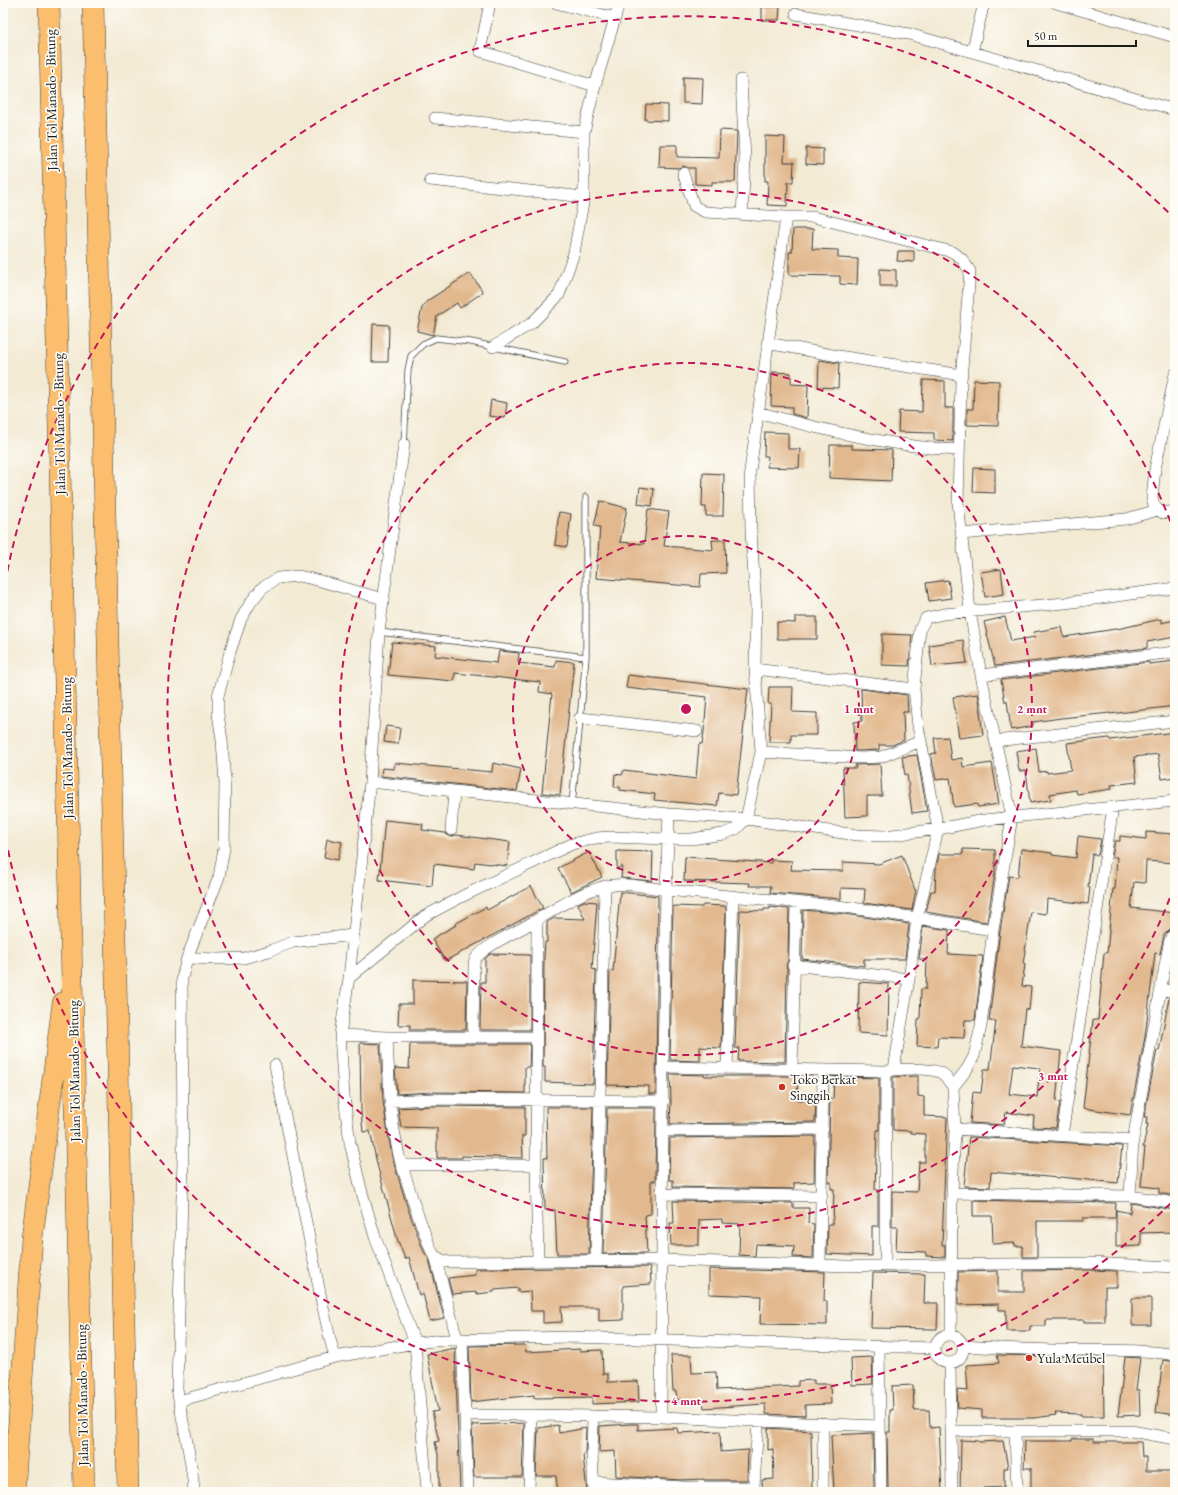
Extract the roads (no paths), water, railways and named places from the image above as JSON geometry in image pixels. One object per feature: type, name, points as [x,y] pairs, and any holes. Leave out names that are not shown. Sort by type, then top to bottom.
[{"type":"highway","name":"Jalan Tol Manado - Bitung","points":[[49,3],[84,1492]]},
{"type":"highway","points":[[93,3],[128,1492]]},
{"type":"highway","points":[[14,1492],[32,1238],[71,936]]},
{"type":"street","points":[[490,3],[480,51],[595,86]]},
{"type":"street","points":[[556,3],[615,18]]},
{"type":"street","points":[[493,347],[532,324],[559,295],[574,253],[584,197],[584,132],[595,86],[619,3]]},
{"type":"street","points":[[972,52],[984,3]]},
{"type":"street","points":[[1056,3],[1175,37]]},
{"type":"street","points":[[796,14],[909,34],[1175,110]]},
{"type":"street","points":[[741,80],[745,159],[742,215]]},
{"type":"street","points":[[435,118],[584,132]]},
{"type":"street","points":[[683,172],[694,206],[705,212],[742,215],[813,217],[953,252],[962,259],[970,271],[962,375],[958,503],[970,611],[981,675],[1012,817],[993,930],[981,1026],[974,1056],[967,1069],[953,1087]]},
{"type":"street","points":[[430,180],[584,197]]},
{"type":"street","points":[[349,978],[425,916],[463,896],[572,844],[596,838],[610,837],[692,839],[723,834],[736,829],[746,819],[761,752],[755,668],[756,608],[751,531],[750,471],[786,217]]},
{"type":"street","points":[[767,343],[838,356],[962,375]]},
{"type":"street","points":[[1175,374],[1155,469],[1152,498],[1154,506],[1163,513],[1175,511]]},
{"type":"street","points":[[758,412],[809,426],[859,437],[909,446],[959,450]]},
{"type":"street","points":[[404,444],[379,632],[370,782],[349,978],[340,1035],[344,1096],[349,1135],[361,1189],[375,1237],[415,1344],[427,1492]]},
{"type":"street","points":[[961,534],[1126,519],[1158,510]]},
{"type":"street","points":[[194,1492],[192,1472],[177,1388],[183,1158],[182,978],[187,958],[219,877],[224,848],[225,782],[222,740],[218,714],[218,696],[241,619],[250,602],[262,588],[278,578],[299,576],[383,599]]},
{"type":"street","points":[[885,1265],[890,1070],[909,978],[917,919],[938,829],[921,741],[914,689],[920,629],[926,618],[943,614],[1065,603],[1175,588]]},
{"type":"street","points":[[981,675],[1175,652]]},
{"type":"street","points":[[755,668],[914,689]]},
{"type":"street","points":[[580,718],[697,731]]},
{"type":"street","points":[[995,741],[1175,721]]},
{"type":"street","points":[[761,752],[862,758],[881,757],[921,741]]},
{"type":"street","points":[[370,782],[572,805],[746,819],[856,835],[885,836],[938,829],[984,820],[1175,801]]},
{"type":"street","points":[[451,830],[454,792]]},
{"type":"street","points":[[1062,1136],[1113,807]]},
{"type":"street","points":[[661,1418],[663,1067],[669,814]]},
{"type":"street","points":[[473,1038],[474,965],[476,958],[486,949],[567,902],[590,891],[605,886],[621,884],[666,890],[854,908],[993,930]]},
{"type":"street","points":[[596,1261],[605,886]]},
{"type":"street","points":[[727,1067],[733,896]]},
{"type":"street","points":[[792,1069],[793,965],[796,902]]},
{"type":"street","points":[[537,920],[536,1165],[538,1261]]},
{"type":"street","points":[[1130,1196],[1133,1140],[1169,944],[1171,937],[1175,934]]},
{"type":"street","points":[[187,958],[244,958],[293,942],[353,935]]},
{"type":"street","points":[[793,965],[909,978]]},
{"type":"street","points":[[1161,988],[1175,993]]},
{"type":"street","points":[[340,1035],[387,1037],[536,1038]]},
{"type":"street","points":[[387,1037],[390,1101],[393,1125],[402,1165],[427,1240],[435,1256],[459,1339],[466,1414],[468,1492]]},
{"type":"street","points":[[275,1065],[322,1303],[335,1357]]},
{"type":"street","points":[[663,1067],[933,1071],[943,1074],[953,1087],[955,1130],[952,1193],[951,1335]]},
{"type":"street","points":[[820,1265],[823,1070]]},
{"type":"street","points":[[390,1101],[432,1099],[600,1101],[664,1100]]},
{"type":"street","points":[[663,1131],[823,1129]]},
{"type":"street","points":[[955,1130],[1133,1140]]},
{"type":"street","points":[[402,1165],[536,1165]]},
{"type":"street","points":[[952,1193],[1130,1196],[1175,1203]]},
{"type":"street","points":[[663,1194],[822,1196]]},
{"type":"street","points":[[435,1256],[449,1262],[661,1260],[846,1266],[1089,1263],[1175,1267]]},
{"type":"street","points":[[946,1335],[951,1335],[961,1341],[963,1352],[956,1362],[950,1364],[943,1363],[935,1354],[935,1348],[939,1339],[946,1335]]},
{"type":"street","points":[[179,1401],[335,1357],[415,1344],[459,1339],[570,1337],[935,1348]]},
{"type":"street","points":[[963,1346],[1057,1350],[1130,1350],[1175,1355]]},
{"type":"street","points":[[879,1347],[881,1492]]},
{"type":"street","points":[[950,1364],[952,1492]]},
{"type":"street","points":[[466,1414],[593,1416],[880,1426]]},
{"type":"street","points":[[529,1492],[531,1416]]},
{"type":"street","points":[[593,1416],[592,1454],[594,1487],[684,1490],[754,1489],[758,1421]]},
{"type":"street","points":[[823,1424],[823,1492]]},
{"type":"street","points":[[951,1431],[1131,1431],[1175,1439]]},
{"type":"street","points":[[1015,1431],[1017,1492]]},
{"type":"lane","points":[[404,444],[408,370],[411,356],[423,344],[436,338],[471,342],[565,362]]},
{"type":"lane","points":[[572,805],[586,657],[586,497]]},
{"type":"lane","points":[[379,632],[586,657]]},
{"type":"place","name":"Toko Berkat Singgih","points":[[782,1087]]},
{"type":"place","name":"Yula Meubel","points":[[1029,1358]]}]
